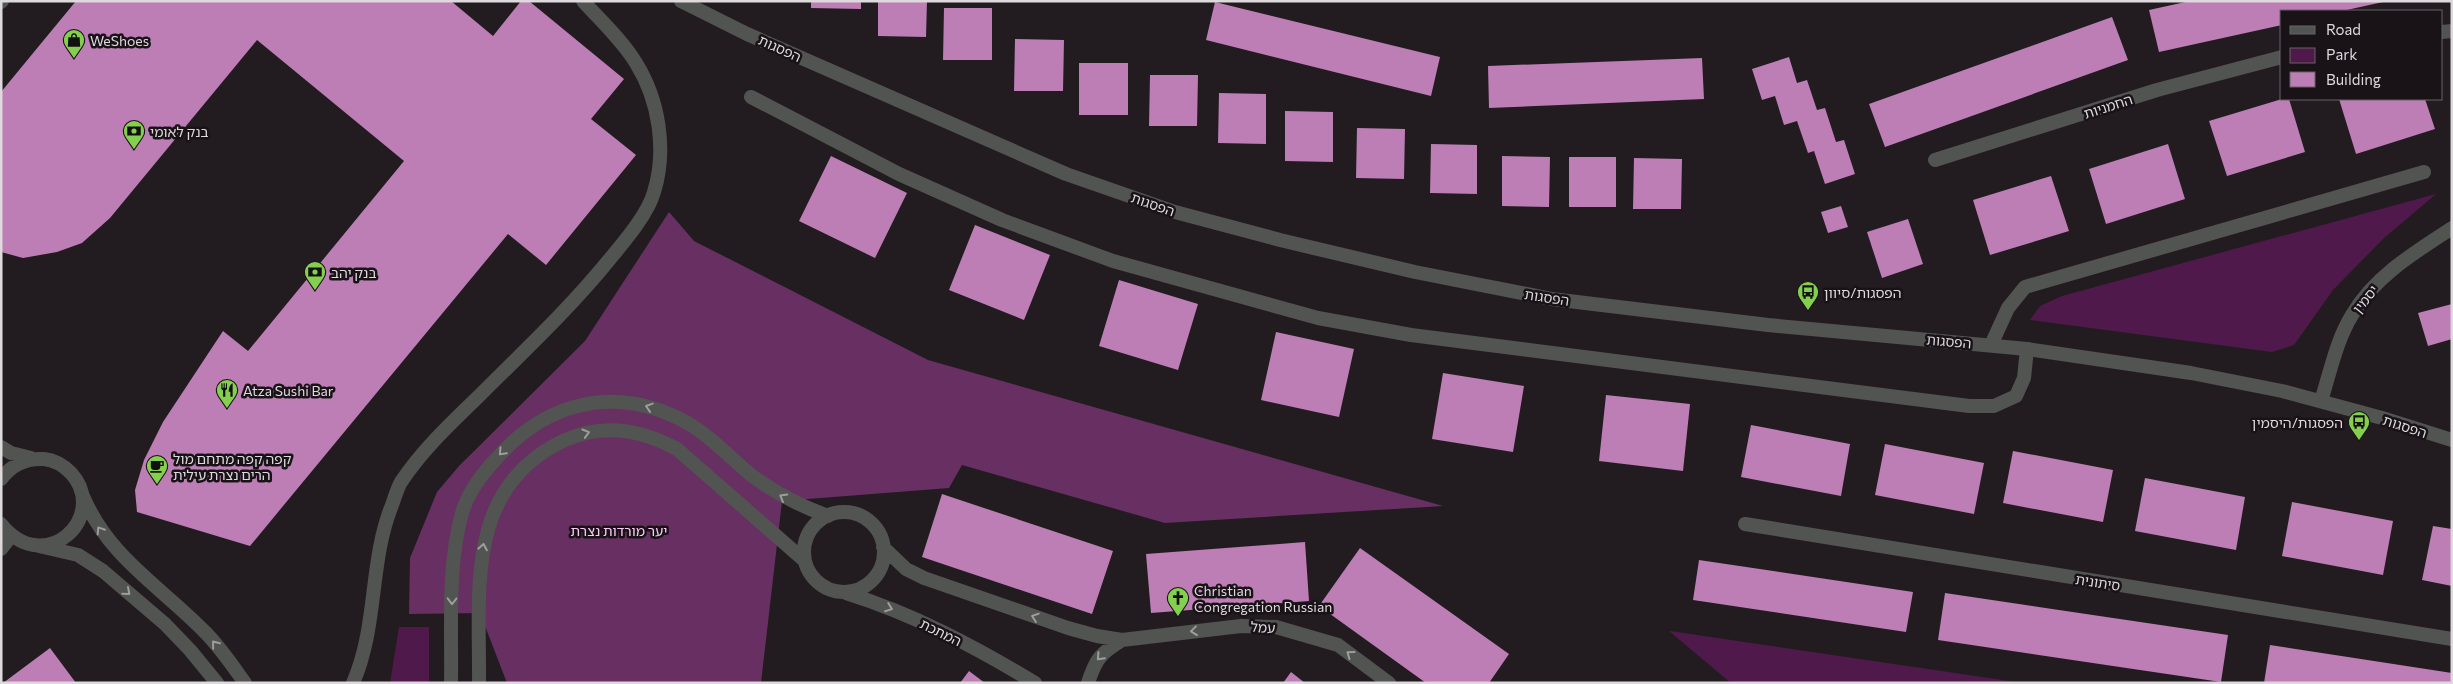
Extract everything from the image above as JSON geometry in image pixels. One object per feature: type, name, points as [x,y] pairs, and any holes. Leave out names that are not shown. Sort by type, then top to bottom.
[{"type":"street","points":[[353,683],[361,665],[367,640],[378,550],[386,520],[400,484],[428,447],[583,292],[630,235],[654,194],[660,162],[660,130],[652,99],[636,63],[583,1]]},
{"type":"street","name":"הפסגות","points":[[682,1],[748,34],[1066,174],[1175,212],[1280,240],[1415,272],[1552,299],[1768,325],[2027,349],[2191,373],[2282,391],[2321,401],[2452,440]]},
{"type":"street","name":"החמניות","points":[[1935,160],[2158,90],[2280,57]]},
{"type":"street","points":[[751,98],[899,174],[1002,220],[1113,261],[1318,318],[1411,335],[1969,406],[1994,406],[2016,396],[2024,378],[2027,349]]},
{"type":"street","points":[[1991,345],[2008,308],[2025,287],[2424,172]]},
{"type":"street","name":"יסמין","points":[[2321,401],[2342,335],[2352,314],[2376,284],[2415,252],[2452,228]]},
{"type":"street","points":[[451,683],[454,553],[463,510],[472,488],[487,468],[523,432],[543,418],[593,403],[621,401],[643,404],[682,420],[774,491],[800,506],[828,516]]},
{"type":"street","points":[[479,683],[480,571],[486,534],[492,514],[503,492],[533,458],[574,436],[594,430],[613,430],[658,439],[677,449],[805,561]]},
{"type":"street","points":[[1,448],[11,453],[50,459],[64,466],[77,480],[90,514],[113,547],[206,633],[245,683]]},
{"type":"street","points":[[1,479],[19,462],[34,458]]},
{"type":"street","points":[[39,546],[55,543],[68,536],[77,524],[82,510],[82,494]]},
{"type":"street","points":[[841,512],[867,519],[876,528],[883,547],[882,565],[876,576],[867,585],[855,591],[830,590],[819,583],[810,573],[805,561],[804,547],[808,534],[816,524],[828,516],[841,512]]},
{"type":"street","points":[[1,524],[11,536],[24,544],[78,555],[103,571],[165,624],[190,650],[216,683]]},
{"type":"street","name":"סיתונית","points":[[1745,524],[2452,639]]},
{"type":"street","points":[[1,549],[11,536]]},
{"type":"street","name":"עמל","points":[[883,547],[906,569],[924,578],[1096,636],[1122,640],[1241,626],[1276,627],[1338,645],[1389,683]]},
{"type":"street","name":"המתכת","points":[[843,592],[885,606],[935,628],[995,659],[1034,683]]},
{"type":"street","points":[[1088,683],[1094,663],[1107,650],[1122,640]]},
{"type":"green space","points":[[2436,194],[2384,238],[2333,290],[2294,345],[2272,352],[2030,320],[2040,306],[2062,296]]},
{"type":"green space","name":"יער מורדות נצרת","points":[[669,212],[694,241],[928,360],[1443,506],[1165,523],[962,465],[949,488],[782,501],[761,683],[507,683],[480,613],[409,614],[410,558],[437,492],[459,466],[585,341]]},
{"type":"green space","points":[[399,627],[429,627],[429,683],[390,683]]},
{"type":"green space","points":[[1670,631],[2023,683],[1731,683]]},
{"type":"building","points":[[76,1],[451,1],[493,36],[521,1],[529,1],[624,79],[591,119],[636,155],[546,265],[508,234],[250,546],[137,512],[135,490],[144,460],[163,422],[223,331],[248,351],[404,161],[257,40],[110,218],[82,243],[57,252],[23,258],[1,252],[1,92]]},
{"type":"building","points":[[811,1],[861,1],[861,9],[811,8]]},
{"type":"building","points":[[878,1],[927,1],[926,37],[878,36]]},
{"type":"building","points":[[2190,1],[2383,1],[2347,10],[2280,10],[2280,25],[2159,52],[2149,10]]},
{"type":"building","points":[[1215,2],[1440,57],[1431,96],[1206,40]]},
{"type":"building","points":[[944,8],[992,8],[992,60],[943,60]]},
{"type":"building","points":[[2112,17],[2128,60],[1885,147],[1869,104]]},
{"type":"building","points":[[1015,39],[1064,40],[1063,91],[1014,91]]},
{"type":"building","points":[[1789,57],[1797,83],[1807,80],[1817,110],[1825,108],[1836,142],[1844,140],[1855,174],[1825,184],[1814,151],[1808,153],[1797,121],[1784,125],[1775,96],[1762,100],[1752,69]]},
{"type":"building","points":[[1702,58],[1704,99],[1489,108],[1488,66]]},
{"type":"building","points":[[1079,63],[1128,63],[1128,115],[1079,115]]},
{"type":"building","points":[[1150,75],[1198,75],[1197,126],[1149,126]]},
{"type":"building","points":[[1219,93],[1266,94],[1266,144],[1218,143]]},
{"type":"building","points":[[2280,100],[2289,100],[2305,152],[2227,176],[2209,121]]},
{"type":"building","points":[[2339,100],[2425,100],[2435,129],[2356,154]]},
{"type":"building","points":[[1285,111],[1333,112],[1333,162],[1285,161]]},
{"type":"building","points":[[1357,128],[1405,129],[1404,179],[1356,178]]},
{"type":"building","points":[[1431,144],[1477,145],[1477,194],[1430,193]]},
{"type":"building","points":[[2168,144],[2185,199],[2106,224],[2089,169]]},
{"type":"building","points":[[831,156],[907,193],[875,258],[799,221]]},
{"type":"building","points":[[1502,156],[1550,157],[1549,207],[1502,206]]},
{"type":"building","points":[[1569,157],[1616,157],[1616,207],[1569,207]]},
{"type":"building","points":[[1634,158],[1682,159],[1681,209],[1633,209]]},
{"type":"building","points":[[2051,176],[2069,231],[1990,255],[1973,200]]},
{"type":"building","points":[[1841,206],[1848,227],[1828,233],[1821,212]]},
{"type":"building","points":[[1908,219],[1923,264],[1882,278],[1867,232]]},
{"type":"building","points":[[975,225],[1050,255],[1024,320],[949,290]]},
{"type":"building","points":[[1119,280],[1198,304],[1178,370],[1099,346]]},
{"type":"building","points":[[2452,304],[2452,339],[2428,346],[2418,313]]},
{"type":"building","points":[[1276,332],[1354,349],[1339,417],[1261,400]]},
{"type":"building","points":[[1443,373],[1524,386],[1513,452],[1432,439]]},
{"type":"building","points":[[1606,395],[1690,404],[1683,471],[1599,461]]},
{"type":"building","points":[[1751,425],[1850,444],[1841,496],[1741,477]]},
{"type":"building","points":[[1885,444],[1984,463],[1974,514],[1875,495]]},
{"type":"building","points":[[2013,451],[2113,470],[2103,522],[2003,503]]},
{"type":"building","points":[[2145,478],[2245,497],[2236,550],[2135,531]]},
{"type":"building","points":[[942,494],[1113,551],[1092,614],[922,557]]},
{"type":"building","points":[[2292,502],[2393,521],[2383,575],[2282,556]]},
{"type":"building","points":[[2433,526],[2452,529],[2452,586],[2422,580]]},
{"type":"building","points":[[1305,542],[1309,601],[1151,613],[1146,554]]},
{"type":"building","points":[[1360,548],[1509,654],[1489,683],[1426,683],[1319,606]]},
{"type":"building","points":[[1699,560],[1913,592],[1906,632],[1693,600]]},
{"type":"building","points":[[1945,593],[2228,635],[2221,682],[1938,640]]},
{"type":"building","points":[[2270,645],[2452,673],[2452,683],[2264,683]]},
{"type":"building","points":[[50,648],[76,683],[3,683]]},
{"type":"building","points":[[969,671],[985,683],[960,683]]},
{"type":"building","points":[[1291,672],[1305,683],[1283,683]]},
{"type":"place","name":"WeShoes","points":[[74,59]]},
{"type":"place","name":"בנק לאומי","points":[[134,150]]},
{"type":"place","name":"בנק יהב","points":[[315,291]]},
{"type":"place","name":"הפסגות/סיוון","points":[[1808,311]]},
{"type":"place","name":"Atza Sushi Bar","points":[[227,409]]},
{"type":"place","name":"הפסגות/היסמין","points":[[2359,441]]},
{"type":"place","name":"קפה קפה מתחם מול הרים נצרת עילית","points":[[157,485]]},
{"type":"place","name":"Christian Congregation Russian","points":[[1178,617]]}]
